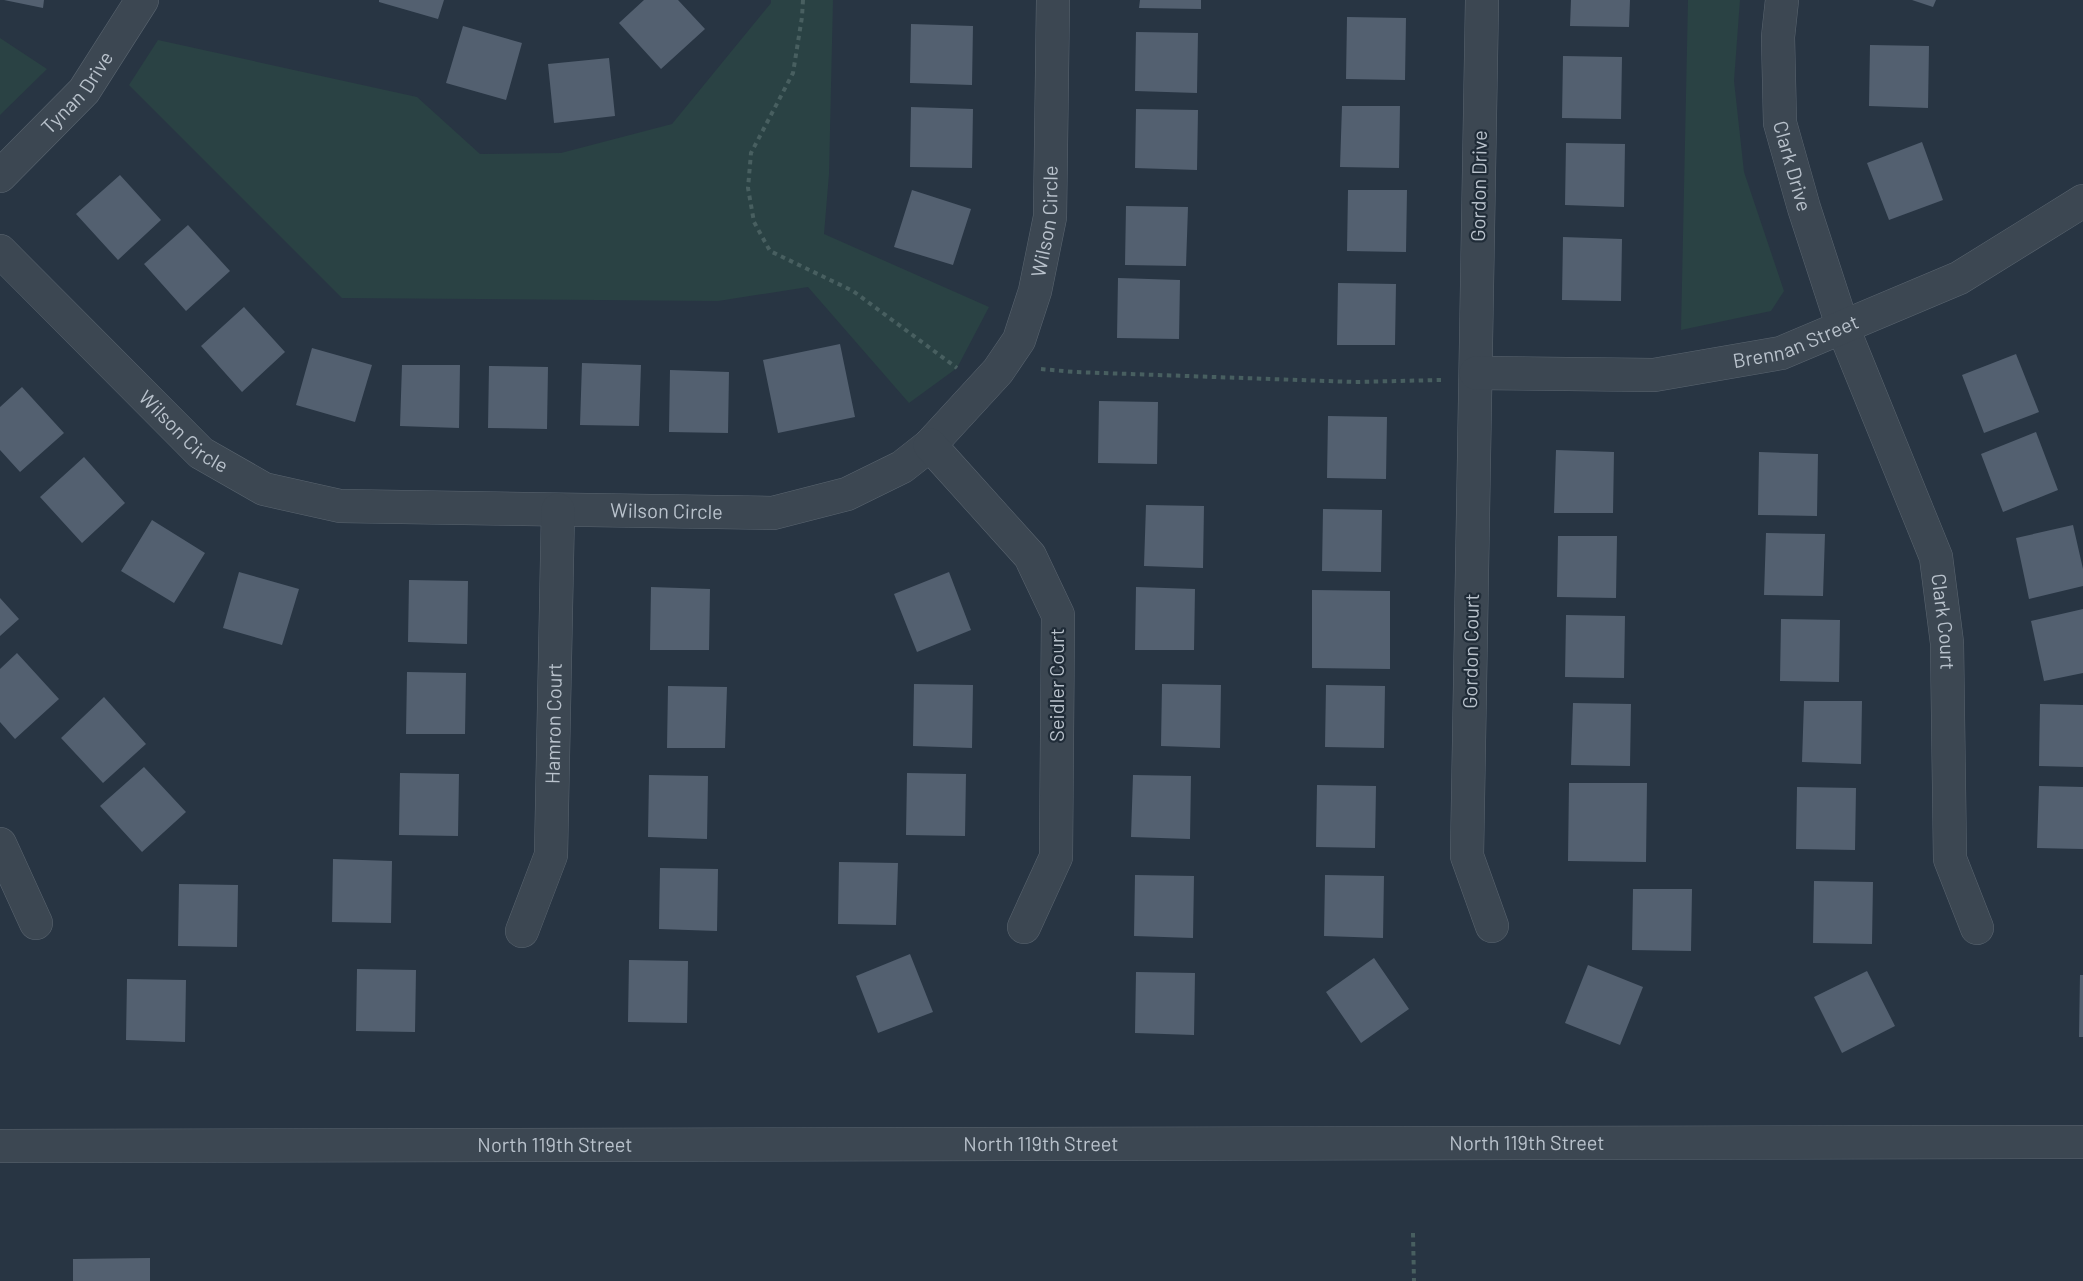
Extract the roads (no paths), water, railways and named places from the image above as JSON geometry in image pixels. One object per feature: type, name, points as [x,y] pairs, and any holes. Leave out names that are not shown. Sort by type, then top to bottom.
[{"type":"street","name":"Tynan Drive","points":[[0,176],[84,91],[142,0]]},
{"type":"street","name":"Wilson Circle","points":[[0,251],[201,453],[264,489],[340,506],[773,513],[847,494],[902,467],[930,445],[998,371],[1019,340],[1035,291],[1050,218],[1053,0]]},
{"type":"street","name":"Gordon Drive","points":[[1476,373],[1482,0]]},
{"type":"street","name":"Clark Drive","points":[[1782,0],[1778,37],[1780,123],[1804,208],[1843,328]]},
{"type":"street","name":"Brennan Street","points":[[1476,373],[1653,375],[1781,353],[1959,278],[2083,201]]},
{"type":"street","name":"Clark Court","points":[[1843,328],[1935,557],[1947,643],[1950,859],[1977,928]]},
{"type":"street","name":"Gordon Court","points":[[1476,373],[1467,856],[1492,926]]},
{"type":"street","name":"Seidler Court","points":[[930,445],[1029,556],[1058,615],[1056,857],[1024,927]]},
{"type":"street","name":"Hamron Court","points":[[522,931],[551,855],[558,510]]},
{"type":"street","points":[[0,844],[36,922]]},
{"type":"street","name":"North 119th Street","points":[[0,1146],[2083,1142]]}]
